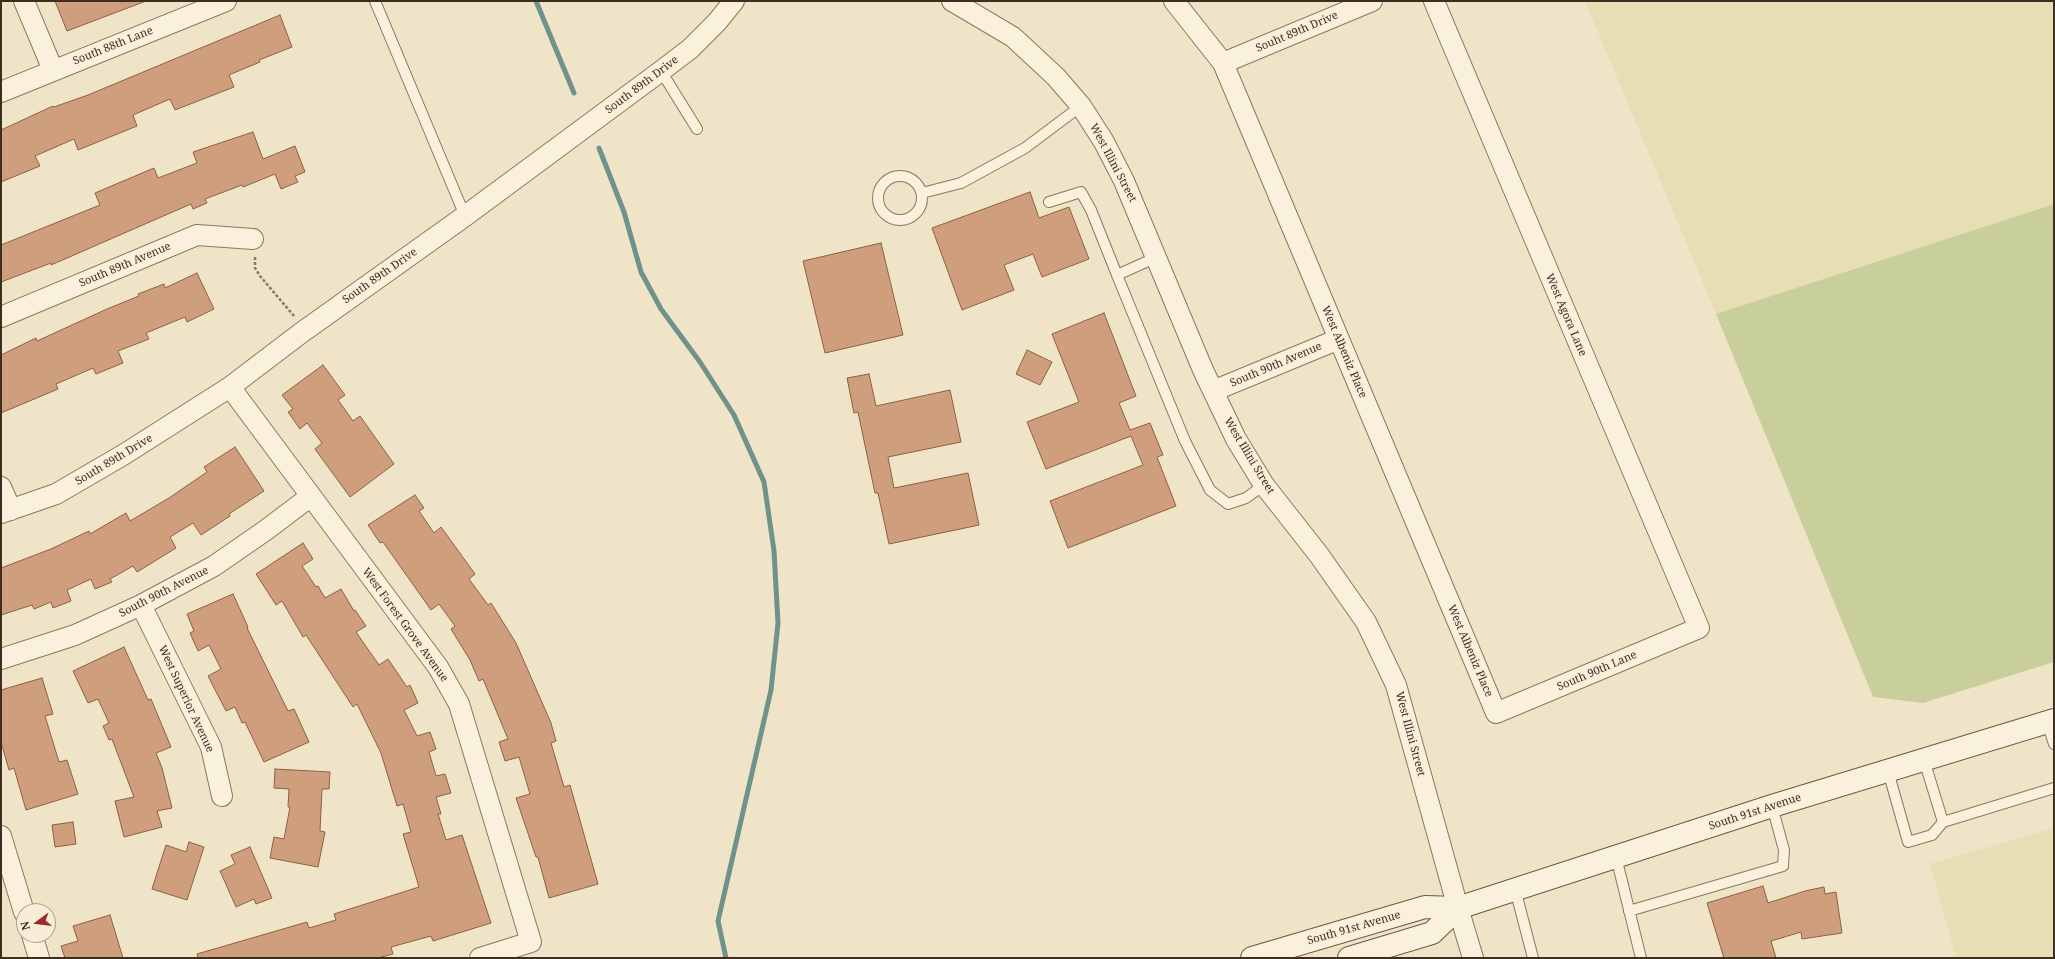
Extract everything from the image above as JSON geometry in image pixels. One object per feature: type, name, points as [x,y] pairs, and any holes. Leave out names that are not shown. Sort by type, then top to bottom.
[{"type":"main road","name":"South 91st Avenue","points":[[1252,958],[1425,907],[1458,908],[1772,806],[2051,721]]},
{"type":"main road","name":"South 91st Avenue","points":[[1349,958],[1432,933],[1458,908]]},
{"type":"street","points":[[24,1],[53,70]]},
{"type":"street","name":"South 88th Lane","points":[[1,92],[226,1]]},
{"type":"street","name":"South 89th Drive","points":[[6,511],[56,494],[123,455],[230,387],[306,329],[465,216],[662,71],[690,49],[717,22],[734,1]]},
{"type":"street","name":"West Illini Street","points":[[952,1],[1013,37],[1056,77],[1082,106],[1104,142],[1124,181],[1157,257],[1182,321],[1213,392],[1236,439],[1264,485],[1319,555],[1366,622],[1396,685],[1458,908],[1474,958]]},
{"type":"street","name":"West Albeniz Place","points":[[1174,1],[1223,63],[1496,713]]},
{"type":"street","name":"Souht 89th Drive","points":[[1223,63],[1372,1]]},
{"type":"street","name":"West Agora Lane","points":[[1434,1],[1698,628]]},
{"type":"street","name":"South 89th Avenue","points":[[1,316],[197,235],[253,239]]},
{"type":"street","name":"South 90th Avenue","points":[[1213,392],[1339,339]]},
{"type":"street","name":"West Forest Grove Avenue","points":[[230,387],[438,667],[459,704],[531,942],[480,958]]},
{"type":"street","points":[[1,487],[6,511]]},
{"type":"street","name":"South 90th Avenue","points":[[1,659],[75,634],[141,605],[214,566],[266,530],[311,496]]},
{"type":"street","name":"West Superior Avenue","points":[[141,605],[211,747],[222,796]]},
{"type":"street","name":"South 90th Lane","points":[[1496,713],[1698,628]]},
{"type":"street","points":[[1,836],[8,889],[18,903]]},
{"type":"street","points":[[34,943],[39,958]]},
{"type":"lane","points":[[375,1],[465,216]]},
{"type":"lane","points":[[662,71],[698,129]]},
{"type":"lane","points":[[922,193],[961,183],[1024,148],[1082,106]]},
{"type":"lane","points":[[895,175],[910,177],[920,186],[922,193],[920,208],[909,219],[901,220],[887,216],[878,203],[879,189],[883,183],[895,175]]},
{"type":"lane","points":[[1049,202],[1081,192],[1091,210],[1185,441],[1210,490],[1228,504],[1246,498],[1264,485]]},
{"type":"lane","points":[[1117,275],[1157,257]]},
{"type":"lane","points":[[2051,721],[2054,744]]},
{"type":"lane","points":[[1924,760],[1943,822]]},
{"type":"lane","points":[[1888,771],[1908,842],[1932,835],[1943,822],[2054,788]]},
{"type":"lane","points":[[1629,911],[1783,866],[1784,850],[1772,806]]},
{"type":"lane","points":[[1616,857],[1641,958]]},
{"type":"lane","points":[[1515,889],[1533,958]]},
{"type":"path","points":[[253,239],[255,268],[269,288],[306,329]]},
{"type":"shaded area","points":[[1585,1],[2054,1],[2054,204],[1716,314]]},
{"type":"shaded area","points":[[2054,828],[2054,958],[1956,958],[1930,864]]},
{"type":"green space","points":[[2054,204],[2054,662],[1923,703],[1873,697],[1716,314]]},
{"type":"building","points":[[55,1],[146,1],[67,31]]},
{"type":"building","points":[[280,15],[292,47],[259,60],[260,62],[229,75],[234,87],[175,110],[170,99],[133,115],[137,126],[78,150],[74,139],[35,156],[40,166],[1,182],[1,130],[53,106],[54,107],[88,95]]},
{"type":"building","points":[[253,132],[263,159],[295,146],[305,172],[295,176],[298,182],[281,189],[275,174],[243,187],[242,185],[205,199],[207,203],[193,209],[191,204],[51,265],[51,263],[1,282],[1,245],[100,205],[95,193],[154,168],[158,178],[197,163],[193,152]]},
{"type":"building","points":[[1030,192],[1039,218],[1069,207],[1089,259],[1042,277],[1033,254],[1004,265],[1014,290],[962,310],[932,228]]},
{"type":"building","points":[[881,243],[903,335],[825,353],[803,261]]},
{"type":"building","points":[[197,273],[214,309],[187,322],[185,317],[146,333],[149,339],[118,351],[123,363],[96,374],[93,368],[56,384],[58,389],[1,413],[1,355],[36,338],[37,341],[139,296],[138,294],[164,284],[165,288]]},
{"type":"building","points":[[1104,313],[1136,396],[1119,403],[1130,430],[1150,423],[1163,455],[1157,457],[1176,506],[1068,548],[1050,501],[1143,465],[1131,436],[1046,469],[1027,422],[1079,402],[1052,334]]},
{"type":"building","points":[[1027,350],[1052,362],[1040,385],[1016,374]]},
{"type":"building","points":[[323,365],[345,395],[338,400],[353,421],[360,416],[394,464],[350,497],[315,449],[322,443],[307,423],[300,429],[288,412],[293,409],[282,395]]},
{"type":"building","points":[[869,374],[876,406],[950,390],[961,442],[888,457],[894,488],[968,473],[979,525],[889,544],[878,493],[875,493],[858,412],[854,413],[847,378]]},
{"type":"building","points":[[235,447],[264,491],[229,514],[230,516],[201,535],[193,523],[170,537],[176,548],[137,572],[133,566],[110,579],[112,582],[95,589],[91,579],[67,590],[71,601],[53,608],[51,602],[34,609],[32,605],[1,615],[1,568],[51,549],[89,531],[90,534],[126,513],[130,521],[169,498],[207,472],[204,467]]},
{"type":"building","points":[[415,495],[424,508],[419,511],[434,533],[441,527],[475,574],[469,579],[488,605],[491,603],[516,643],[551,723],[556,741],[551,743],[564,787],[570,785],[598,884],[549,898],[538,857],[536,857],[516,798],[530,794],[519,757],[505,761],[499,742],[508,739],[483,679],[479,681],[470,660],[451,629],[455,626],[439,604],[431,610],[383,542],[380,543],[368,525]]},
{"type":"building","points":[[303,543],[313,559],[302,566],[316,587],[318,586],[325,598],[341,589],[354,611],[355,610],[366,626],[356,632],[379,665],[388,659],[407,687],[410,685],[418,703],[404,710],[417,736],[430,732],[436,749],[429,752],[436,776],[445,774],[451,793],[436,797],[441,814],[438,814],[446,840],[462,835],[491,923],[433,941],[431,936],[391,947],[393,954],[378,958],[198,958],[197,954],[307,922],[309,928],[336,920],[334,914],[419,887],[403,834],[411,832],[403,804],[397,806],[381,753],[357,704],[353,707],[306,635],[303,637],[282,601],[276,605],[256,574]]},
{"type":"building","points":[[233,594],[248,627],[247,628],[288,711],[294,709],[309,742],[264,762],[245,722],[242,723],[235,707],[226,711],[208,676],[221,669],[209,645],[198,651],[190,633],[194,631],[187,614]]},
{"type":"building","points":[[124,647],[148,700],[151,699],[171,747],[156,753],[162,768],[172,808],[157,811],[162,827],[124,837],[115,801],[134,797],[112,739],[109,740],[103,726],[109,723],[98,699],[88,703],[73,671]]},
{"type":"building","points":[[42,678],[53,714],[45,716],[59,762],[67,760],[78,794],[26,810],[14,768],[9,770],[1,742],[1,690]]},
{"type":"building","points":[[275,769],[330,772],[329,789],[322,789],[320,831],[325,832],[318,867],[270,858],[274,837],[284,839],[290,807],[288,807],[289,789],[274,788]]},
{"type":"building","points":[[73,822],[76,844],[55,847],[52,825]]},
{"type":"building","points":[[189,842],[204,847],[187,900],[152,889],[166,845],[186,852]]},
{"type":"building","points":[[250,847],[272,898],[256,904],[254,899],[236,907],[220,871],[235,864],[231,855]]},
{"type":"building","points":[[1763,886],[1768,903],[1805,891],[1824,887],[1825,894],[1836,892],[1842,933],[1802,939],[1801,932],[1771,941],[1776,958],[1724,958],[1707,903]]},
{"type":"building","points":[[110,915],[123,958],[65,958],[61,946],[78,941],[73,926]]},
{"type":"waterway","points":[[536,1],[574,93]]},
{"type":"waterway","points":[[599,148],[624,212],[641,272],[661,309],[700,362],[734,415],[764,482],[774,551],[778,623],[771,690],[718,921],[726,958]]}]
